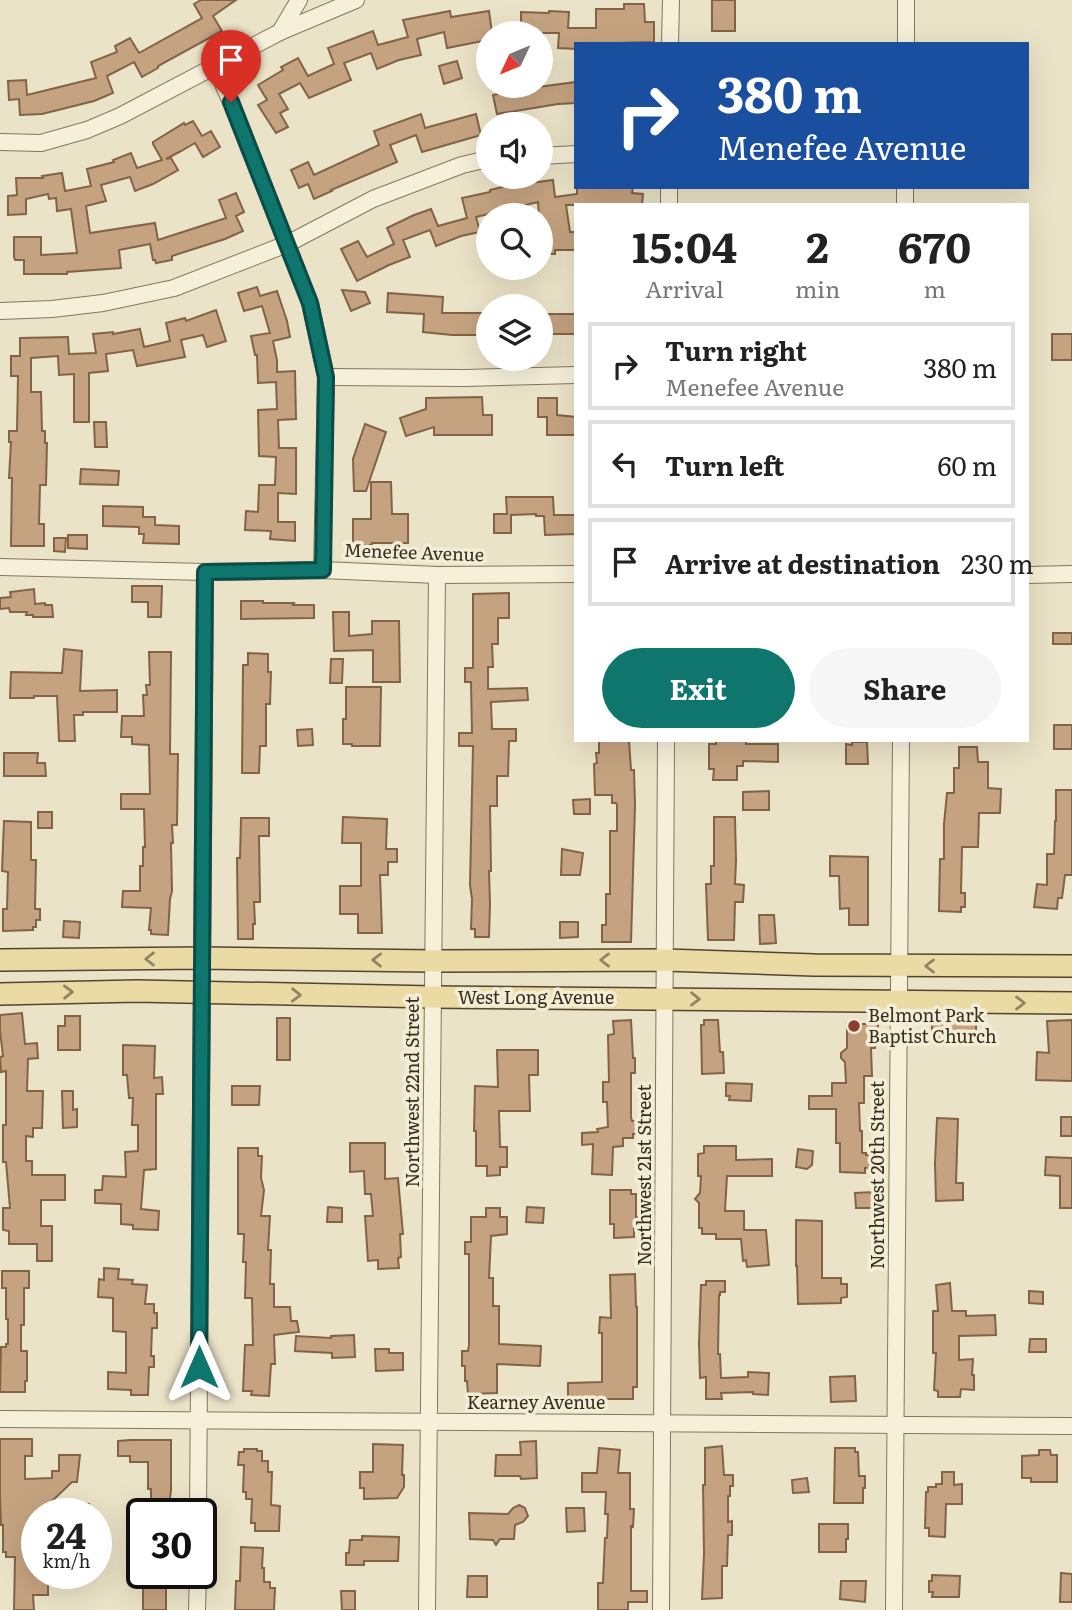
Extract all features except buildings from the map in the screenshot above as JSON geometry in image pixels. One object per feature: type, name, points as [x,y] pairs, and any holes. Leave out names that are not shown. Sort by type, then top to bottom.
[{"type":"main road","points":[[0,960],[665,960],[814,965],[1072,966]]},
{"type":"main road","name":"West Long Avenue","points":[[0,994],[137,991],[433,998],[1072,1003]]},
{"type":"street","points":[[280,32],[299,0]]},
{"type":"street","points":[[0,142],[41,143],[87,130],[120,116],[280,32],[356,0]]},
{"type":"street","points":[[670,42],[671,0]]},
{"type":"street","points":[[905,42],[906,0]]},
{"type":"street","points":[[215,66],[310,303],[326,377],[323,570]]},
{"type":"street","points":[[553,155],[574,154]]},
{"type":"street","points":[[0,311],[103,303],[174,288],[286,244],[373,199],[476,162]]},
{"type":"street","points":[[326,377],[574,375]]},
{"type":"street","name":"Menefee Avenue","points":[[0,567],[205,572],[323,570],[437,575],[574,574]]},
{"type":"street","points":[[198,1498],[205,572]]},
{"type":"street","points":[[1029,575],[1072,574]]},
{"type":"street","name":"Northwest 22nd Street","points":[[427,1610],[437,575]]},
{"type":"street","name":"Northwest 21st Street","points":[[662,1610],[666,742]]},
{"type":"street","name":"Northwest 20th Street","points":[[894,1610],[901,742]]},
{"type":"street","name":"Kearney Avenue","points":[[0,1419],[1072,1426]]},
{"type":"street","points":[[197,1610],[198,1589]]},
{"type":"place","name":"Belmont Park Baptist Church","points":[[854,1026]]},
{"type":"route","points":[[199,1367],[205,572],[323,570],[326,377],[310,303],[231,102]]}]
